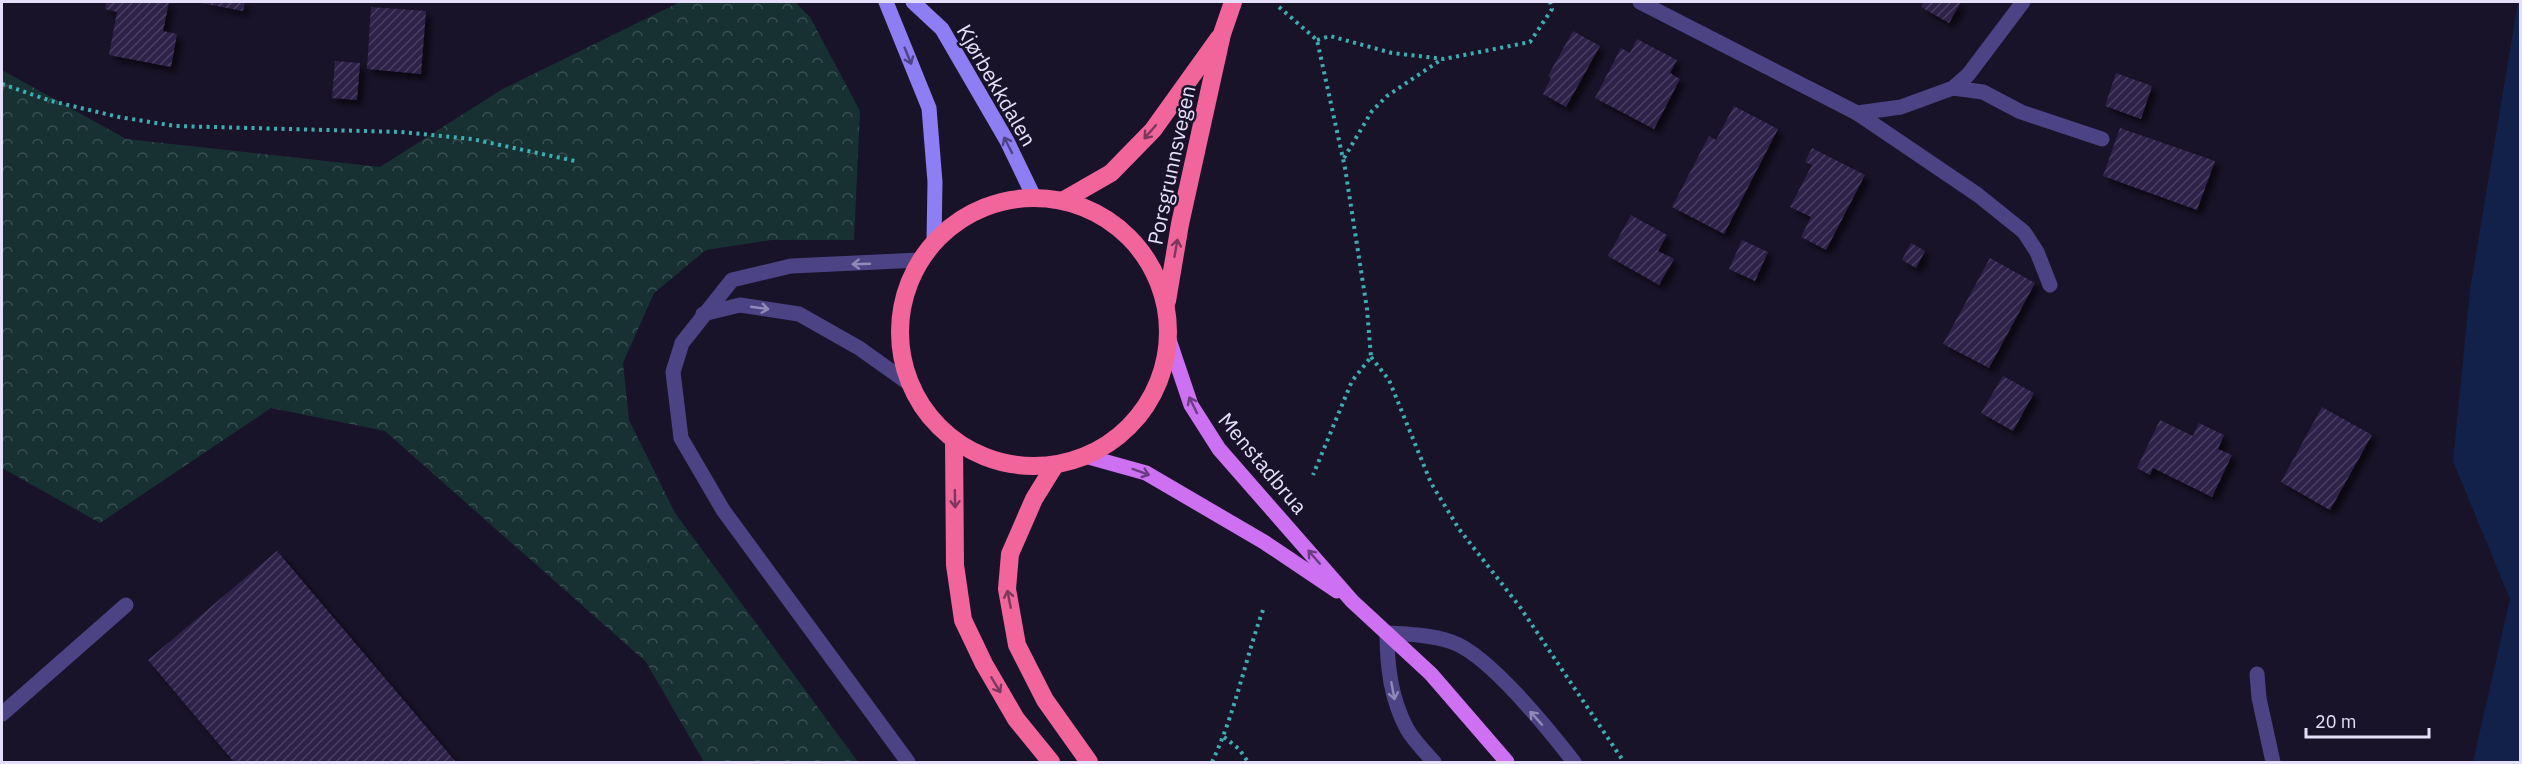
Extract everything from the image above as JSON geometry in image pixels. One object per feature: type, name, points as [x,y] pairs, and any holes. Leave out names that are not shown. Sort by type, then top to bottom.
[{"type":"highway","name":"Porsgrunnsvegen","points":[[1166,306],[1180,224],[1222,34],[1233,2]]},
{"type":"highway","name":"Porsgrunnsvegen","points":[[1064,200],[1111,173],[1153,130],[1222,34]]},
{"type":"highway","points":[[1034,197],[1064,200],[1093,211],[1119,228],[1141,250],[1157,277],[1166,306],[1168,337],[1164,367],[1147,404],[1135,421],[1112,441],[1085,456],[1055,465],[1019,465],[986,457],[954,440],[929,415],[911,385],[901,354],[900,321],[906,290],[920,260],[934,241],[956,223],[980,208],[1007,200],[1034,197]]},
{"type":"highway","points":[[954,440],[956,565],[963,620],[984,664],[1016,719],[1051,762]]},
{"type":"highway","points":[[1055,465],[1034,499],[1011,554],[1007,589],[1017,645],[1045,700],[1089,762]]},
{"type":"main road","name":"Menstadbrua","points":[[1168,337],[1191,405],[1219,448],[1352,601],[1431,674],[1507,762]]},
{"type":"main road","name":"Menstadbrua","points":[[1085,456],[1146,473],[1264,542],[1352,601]]},
{"type":"street","points":[[886,2],[928,108],[935,182],[934,241]]},
{"type":"street","name":"Kjørbekkdalen","points":[[913,2],[942,29],[1007,141],[1034,197]]},
{"type":"street","points":[[1640,2],[1857,113],[1978,195],[2024,232],[2037,252],[2050,285]]},
{"type":"street","points":[[1857,113],[1901,106],[1953,88],[1968,75],[2023,2]]},
{"type":"street","points":[[1953,88],[1983,92],[2021,112],[2102,139]]},
{"type":"street","points":[[908,762],[723,510],[681,438],[673,372],[682,343],[732,280],[791,266],[920,260]]},
{"type":"street","points":[[703,315],[740,305],[799,314],[859,348],[911,385]]},
{"type":"street","points":[[2,714],[126,605]]},
{"type":"street","points":[[1434,762],[1408,731],[1394,699],[1388,663],[1388,633],[1423,635],[1454,643],[1489,665],[1574,762]]},
{"type":"street","points":[[2257,674],[2259,698],[2273,762]]},
{"type":"path","points":[[1317,40],[1330,36],[1392,52],[1444,58],[1530,42],[1552,9],[1550,2]]},
{"type":"path","points":[[1279,7],[1317,40],[1344,159],[1367,309],[1371,357],[1389,380],[1431,483],[1458,529],[1520,607],[1624,762]]},
{"type":"path","points":[[1344,159],[1372,111],[1416,75],[1444,58]]},
{"type":"path","points":[[2,84],[51,101],[119,117],[175,126],[401,132],[472,139],[575,161]]},
{"type":"path","points":[[1314,475],[1352,381],[1371,357]]},
{"type":"path","points":[[1212,762],[1224,737],[1263,610]]},
{"type":"path","points":[[1224,737],[1239,748],[1248,762]]},
{"type":"green space","points":[[680,2],[795,2],[810,17],[860,111],[854,240],[771,240],[706,250],[654,293],[623,363],[629,420],[675,513],[858,762],[704,762],[646,662],[385,431],[271,408],[100,523],[2,468],[2,70],[126,139],[380,167],[501,90]]},
{"type":"water","points":[[2518,2],[2520,2],[2520,762],[2473,762],[2510,599],[2453,461],[2470,290]]},
{"type":"building","points":[[106,2],[169,2],[163,31],[177,34],[171,67],[109,55],[117,12],[105,9]]},
{"type":"building","points":[[202,2],[245,2],[243,11]]},
{"type":"building","points":[[1924,2],[1961,2],[1949,23],[1921,7]]},
{"type":"building","points":[[371,7],[426,11],[421,74],[367,69]]},
{"type":"building","points":[[1573,31],[1600,46],[1566,107],[1543,94],[1551,78],[1548,76]]},
{"type":"building","points":[[1637,39],[1677,60],[1670,73],[1680,79],[1654,129],[1595,98],[1621,48],[1630,53]]},
{"type":"building","points":[[335,61],[360,63],[357,100],[332,98]]},
{"type":"building","points":[[2116,73],[2152,86],[2141,119],[2105,106]]},
{"type":"building","points":[[1734,106],[1778,129],[1724,234],[1672,207],[1709,136],[1716,140]]},
{"type":"building","points":[[2120,128],[2215,161],[2197,210],[2103,176]]},
{"type":"building","points":[[1812,148],[1865,175],[1826,250],[1801,237],[1811,217],[1790,207],[1812,165],[1805,162]]},
{"type":"building","points":[[1631,215],[1667,235],[1658,251],[1674,259],[1659,285],[1608,256]]},
{"type":"building","points":[[1742,240],[1768,252],[1755,281],[1729,269]]},
{"type":"building","points":[[1911,243],[1925,251],[1916,268],[1902,260]]},
{"type":"building","points":[[1990,258],[2035,283],[1989,368],[1943,344]]},
{"type":"building","points":[[2003,376],[2034,393],[2013,431],[1981,413]]},
{"type":"building","points":[[2322,407],[2372,435],[2330,510],[2281,482]]},
{"type":"building","points":[[2160,420],[2193,436],[2199,423],[2224,435],[2218,449],[2232,455],[2212,497],[2153,468],[2150,475],[2137,468]]},
{"type":"building","points":[[277,551],[456,762],[234,762],[148,660]]}]
